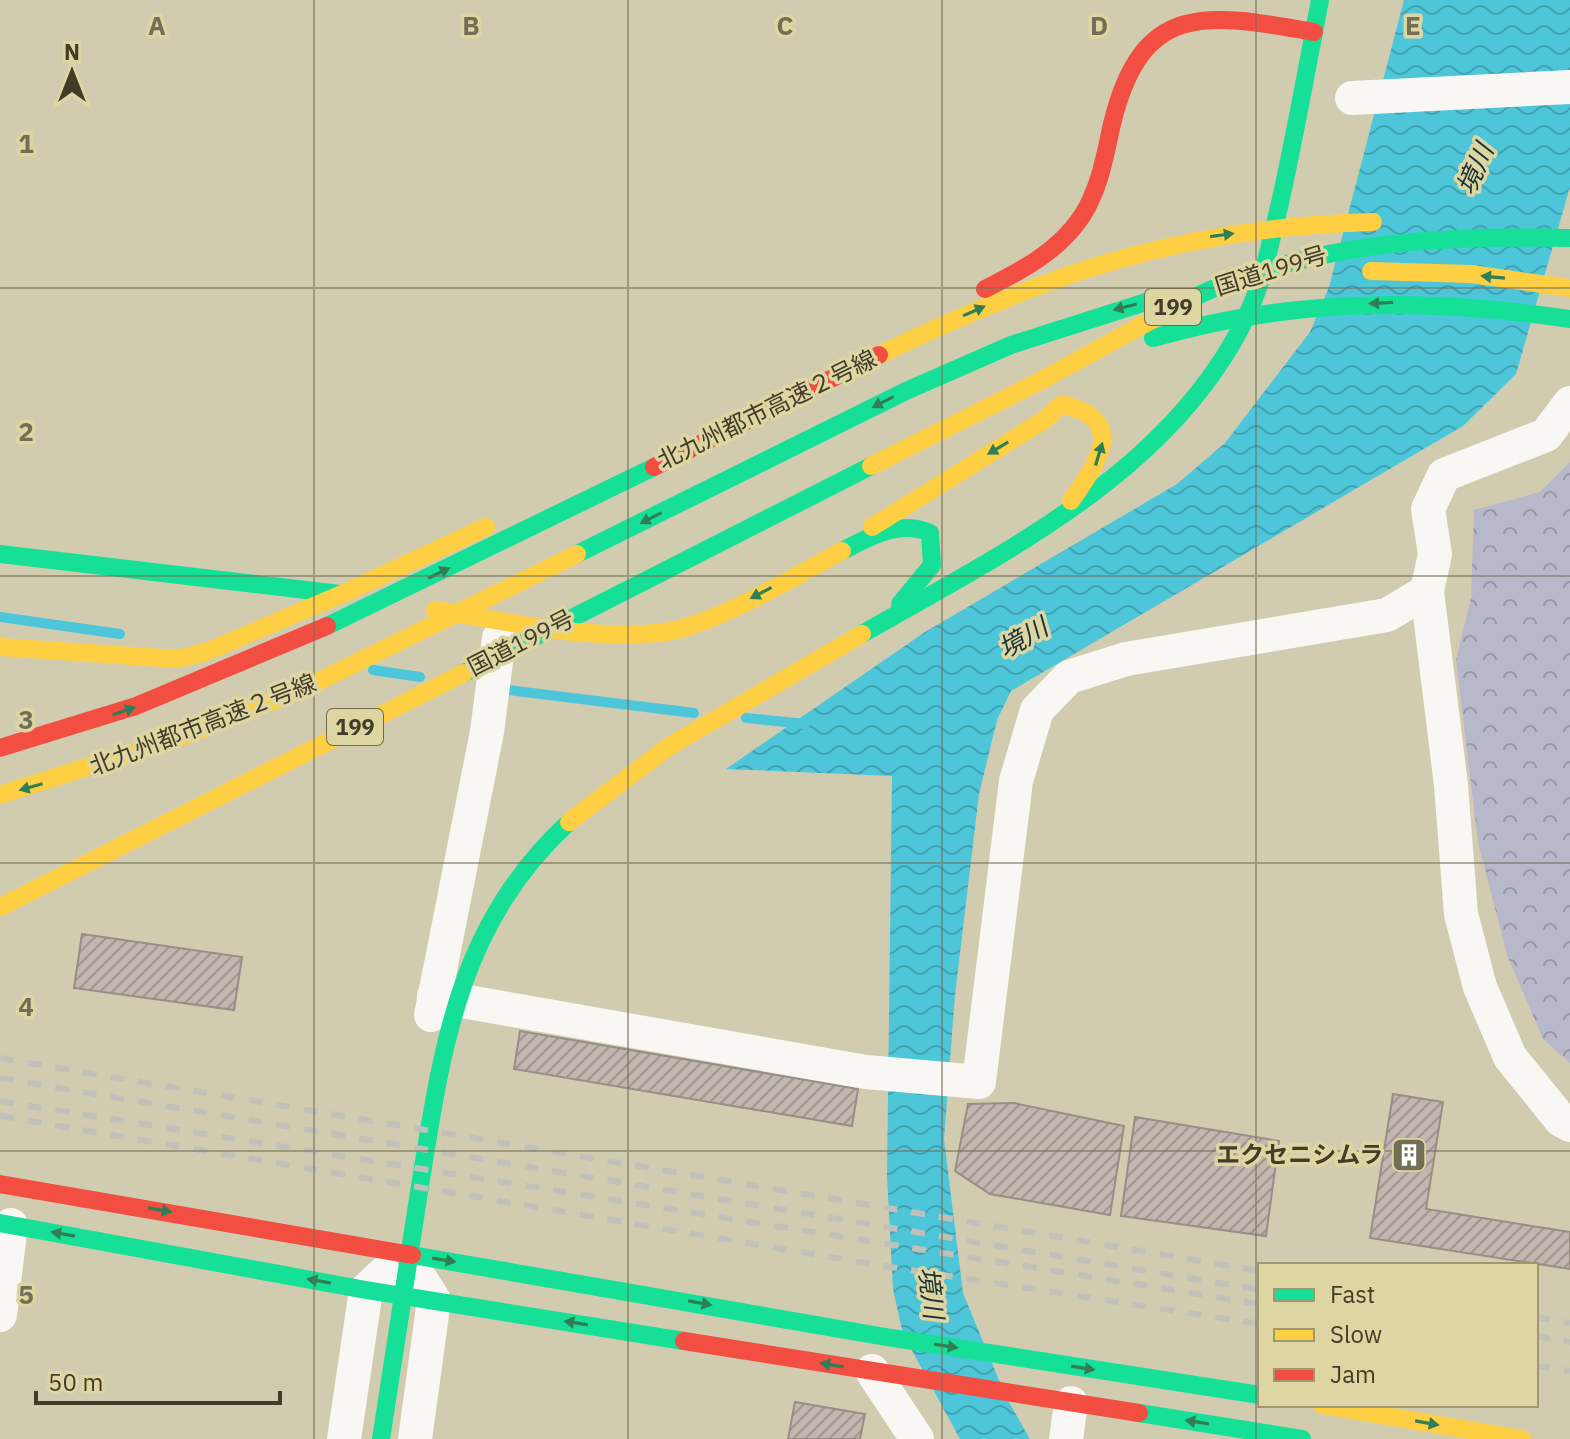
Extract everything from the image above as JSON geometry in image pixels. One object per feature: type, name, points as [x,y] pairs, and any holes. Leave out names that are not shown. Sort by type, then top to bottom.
[{"type":"main road","points":[[381,1439],[442,1050],[461,976],[488,921],[526,867],[574,815],[629,773],[689,733],[879,626],[1058,519],[1121,474],[1168,432],[1213,374],[1247,315],[1263,269],[1289,165],[1320,0]]},
{"type":"main road","points":[[0,647],[178,659],[206,652],[342,594],[1034,265],[1070,233],[1092,199],[1128,71],[1145,41],[1178,23],[1222,18],[1314,32]]},
{"type":"main road","points":[[1423,221],[1570,232]]},
{"type":"main road","name":"北九州都市高速２号線","points":[[0,748],[50,736],[177,693],[292,642],[419,584],[883,353],[992,303],[1090,267],[1193,239],[1302,224],[1393,222]]},
{"type":"main road","points":[[1534,231],[1570,238]]},
{"type":"main road","name":"国道199号","points":[[811,567],[1044,420],[1052,392],[1193,297],[1263,269],[1312,255],[1408,241],[1570,238]]},
{"type":"main road","name":"北九州都市高速２号線","points":[[0,795],[62,778],[184,736],[305,688],[906,391],[1011,345],[1108,311],[1208,286],[1351,271],[1419,270],[1529,280],[1570,288]]},
{"type":"main road","name":"国道199号","points":[[1109,353],[1182,329],[1300,307],[1402,302],[1503,307],[1570,319]]},
{"type":"main road","points":[[1052,392],[1095,416],[1104,431],[1102,451],[1094,469],[1058,519]]},
{"type":"main road","name":"国道199号","points":[[0,907],[932,436]]},
{"type":"main road","points":[[0,554],[342,594],[592,633],[667,632],[730,609],[897,526],[915,526],[930,533],[936,550],[931,571],[879,626]]},
{"type":"main road","points":[[0,1184],[886,1337],[1258,1395]]},
{"type":"main road","points":[[5,1224],[366,1290],[1301,1439]]},
{"type":"main road","points":[[1334,1407],[1522,1439]]},
{"type":"street","points":[[1352,98],[1570,87]]},
{"type":"street","points":[[932,436],[1020,411],[1109,353]]},
{"type":"street","points":[[1570,403],[1546,435],[1444,475],[1428,509],[1435,554],[1427,591],[1451,785],[1461,914],[1480,987],[1510,1057],[1561,1120],[1570,1125]]},
{"type":"street","points":[[434,996],[866,1072],[979,1082],[1016,781],[1037,710],[1069,677],[1126,659],[1387,615],[1427,591]]},
{"type":"street","points":[[424,1055],[487,732],[501,621]]},
{"type":"street","points":[[0,1315],[5,1224]]},
{"type":"street","points":[[344,1439],[366,1290],[404,1253],[434,1300],[415,1439]]},
{"type":"street","points":[[872,1371],[885,1397],[917,1439]]},
{"type":"street","points":[[1066,1439],[1071,1403]]},
{"type":"green space","points":[[1570,462],[1570,1063],[1543,1039],[1507,955],[1478,842],[1456,660],[1471,598],[1474,510],[1540,492]]},
{"type":"water","name":"境川","points":[[1404,0],[1570,0],[1570,187],[1516,374],[1463,426],[1011,691],[997,720],[979,794],[955,995],[944,1139],[963,1293],[1006,1397],[1030,1439],[960,1439],[903,1334],[893,1289],[887,1177],[892,776],[726,769],[925,632],[1177,484],[1225,443],[1310,332],[1329,287]]},
{"type":"building","points":[[82,934],[242,957],[234,1010],[74,988]]},
{"type":"building","points":[[520,1031],[858,1089],[852,1126],[514,1069]]},
{"type":"building","name":"エクセニシムラ","points":[[1393,1094],[1443,1102],[1426,1209],[1570,1232],[1570,1269],[1538,1263],[1370,1238]]},
{"type":"building","points":[[1014,1103],[1124,1126],[1110,1215],[990,1194],[955,1171],[968,1104]]},
{"type":"building","points":[[1135,1117],[1279,1141],[1266,1236],[1121,1216]]},
{"type":"building","points":[[795,1402],[865,1414],[860,1439],[788,1439]]},
{"type":"waterway","points":[[0,617],[120,634]]},
{"type":"waterway","points":[[373,670],[420,677]]},
{"type":"waterway","points":[[500,689],[694,713]]},
{"type":"waterway","points":[[746,718],[805,724]]},
{"type":"railway","points":[[0,1058],[1258,1271]]},
{"type":"railway","points":[[0,1078],[1258,1290]]},
{"type":"railway","points":[[0,1101],[1258,1304]]},
{"type":"railway","points":[[0,1116],[865,1263],[1258,1324]]},
{"type":"railway","points":[[1538,1317],[1570,1323]]},
{"type":"railway","points":[[1538,1336],[1570,1342]]},
{"type":"railway","points":[[1538,1366],[1570,1371]]},
{"type":"traffic: fast","points":[[862,634],[1028,538],[1081,502],[1131,462],[1177,418],[1216,369],[1248,313],[1263,273],[1320,0]]},
{"type":"traffic: fast","points":[[1188,300],[1280,265],[1375,246],[1471,238],[1570,238]]},
{"type":"traffic: fast","points":[[577,554],[906,391],[1011,345],[1149,301]]},
{"type":"traffic: fast","points":[[1153,338],[1257,315],[1360,306],[1464,307],[1570,319]]},
{"type":"traffic: fast","points":[[464,673],[871,466]]},
{"type":"traffic: fast","points":[[327,626],[654,467]]},
{"type":"traffic: fast","points":[[842,551],[874,535],[896,529],[918,529],[930,533],[932,565],[900,604]]},
{"type":"traffic: fast","points":[[0,554],[340,594]]},
{"type":"traffic: fast","points":[[381,1439],[436,1089],[461,992],[478,947],[502,903],[531,862],[569,822]]},
{"type":"traffic: fast","points":[[0,1223],[366,1290],[684,1341]]},
{"type":"traffic: fast","points":[[412,1255],[886,1337],[1258,1395]]},
{"type":"traffic: fast","points":[[1139,1413],[1302,1439]]},
{"type":"traffic: slow","points":[[879,355],[1001,300],[1118,260],[1240,233],[1373,222]]},
{"type":"traffic: slow","points":[[1371,271],[1471,274],[1570,288]]},
{"type":"traffic: slow","points":[[871,466],[1042,380],[1188,300]]},
{"type":"traffic: slow","points":[[872,527],[1044,420],[1062,404],[1082,411],[1095,420],[1101,431],[1102,444],[1098,457],[1071,501]]},
{"type":"traffic: slow","points":[[0,647],[178,659],[206,652],[342,594],[486,527]]},
{"type":"traffic: slow","points":[[435,610],[579,632],[665,632],[685,628],[730,610],[842,551]]},
{"type":"traffic: slow","points":[[0,795],[184,736],[305,688],[577,554]]},
{"type":"traffic: slow","points":[[569,822],[668,747],[862,634]]},
{"type":"traffic: slow","points":[[0,907],[464,673]]},
{"type":"traffic: slow","points":[[1334,1407],[1522,1439]]},
{"type":"traffic: jam","points":[[985,289],[1051,250],[1082,216],[1098,183],[1125,84],[1141,55],[1161,35],[1184,24],[1211,20],[1242,21],[1314,32]]},
{"type":"traffic: jam","points":[[654,467],[879,355]]},
{"type":"traffic: jam","points":[[0,748],[136,706],[327,626]]},
{"type":"traffic: jam","points":[[0,1184],[412,1255]]},
{"type":"traffic: jam","points":[[684,1341],[1139,1413]]},
{"type":"place","name":"エクセニシムラ","points":[[1409,1155]]}]
